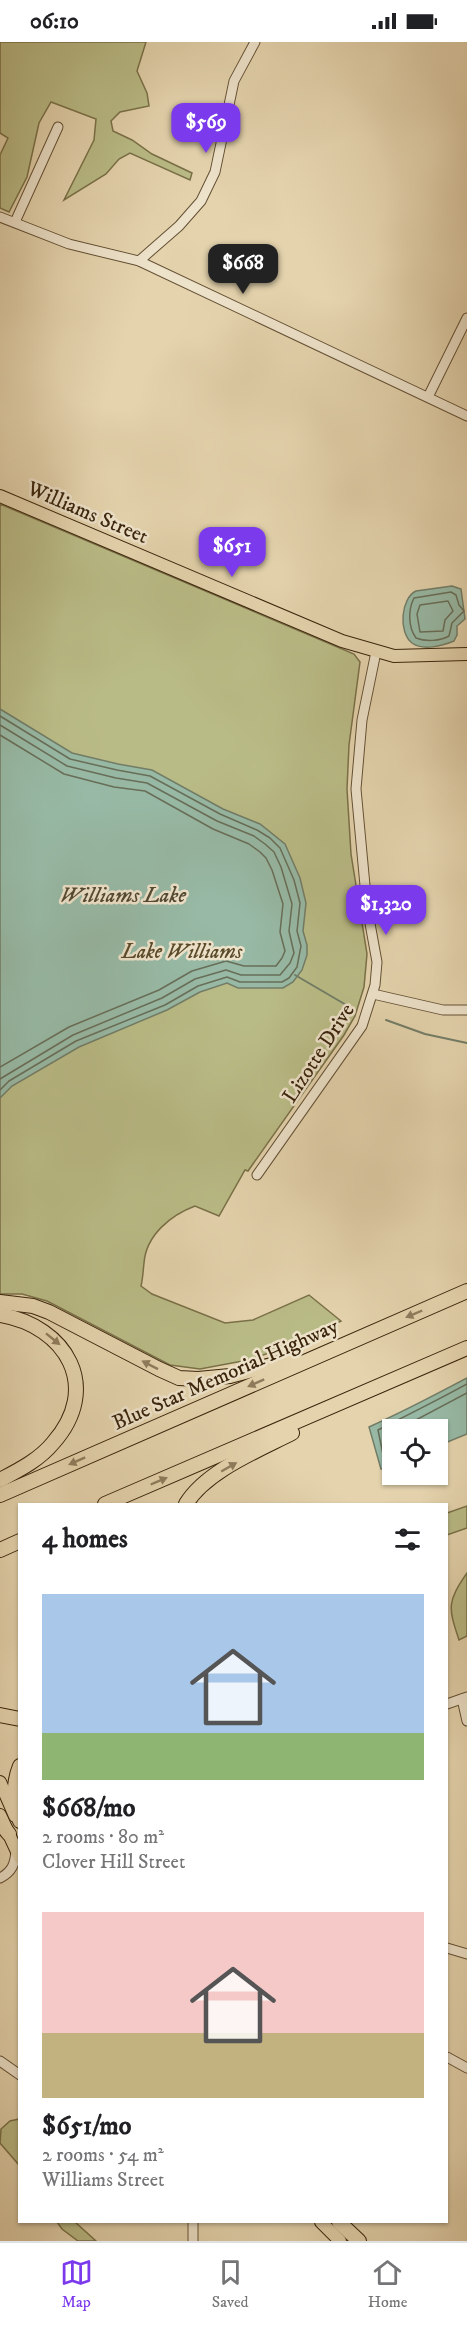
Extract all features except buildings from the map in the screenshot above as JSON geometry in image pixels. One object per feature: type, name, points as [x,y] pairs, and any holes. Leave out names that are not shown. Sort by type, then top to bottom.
[{"type":"highway","name":"Blue Star Memorial Highway","points":[[0,1495],[467,1291]]},
{"type":"highway","points":[[0,1302],[33,1306],[48,1312],[172,1376],[189,1379],[241,1373],[348,1343]]},
{"type":"highway","points":[[0,1315],[27,1322],[50,1335],[60,1344],[73,1366],[76,1390],[70,1417],[55,1442],[34,1461],[0,1480]]},
{"type":"highway","points":[[107,1503],[467,1348]]},
{"type":"highway","points":[[187,1503],[201,1486],[229,1467],[414,1371]]},
{"type":"highway","points":[[0,1552],[18,1542]]},
{"type":"highway","points":[[0,1552],[18,1549]]},
{"type":"highway","points":[[0,1715],[18,1719]]},
{"type":"highway","points":[[12,1826],[15,1781],[18,1772]]},
{"type":"highway","points":[[340,2223],[358,2241]]},
{"type":"main road","name":"Williams Street","points":[[0,496],[342,641],[376,652],[410,657],[467,654]]},
{"type":"main road","points":[[0,1782],[18,1854]]},
{"type":"main road","points":[[0,1815],[12,1826]]},
{"type":"main road","points":[[322,2223],[340,2241]]},
{"type":"street","points":[[139,261],[179,226],[201,201],[215,172],[234,81],[255,42]]},
{"type":"street","points":[[15,222],[58,127]]},
{"type":"street","points":[[0,217],[69,244],[139,261],[467,416]]},
{"type":"street","points":[[428,397],[467,318]]},
{"type":"street","name":"Lizotte Drive","points":[[257,1175],[362,1026],[373,994],[377,962],[367,908],[356,789],[362,720],[376,652]]},
{"type":"street","points":[[373,994],[443,1010],[467,1010]]},
{"type":"street","points":[[448,1704],[464,1698],[467,1721]]},
{"type":"street","points":[[0,1878],[10,1872],[18,1854]]},
{"type":"street","points":[[448,1948],[467,1954]]},
{"type":"street","points":[[448,2058],[467,2068]]},
{"type":"street","points":[[0,2061],[18,2074]]},
{"type":"street","points":[[193,2223],[193,2241]]},
{"type":"green space","points":[[0,42],[146,42],[137,71],[147,93],[149,106],[120,112],[111,121],[113,131],[132,140],[152,154],[192,173],[190,180],[130,153],[119,159],[106,174],[64,200],[94,140],[96,119],[51,102],[39,123],[27,177],[9,212],[0,208],[0,155],[8,138],[0,133]]},
{"type":"green space","name":"Lake Williams","points":[[0,504],[354,654],[360,662],[349,745],[347,789],[351,854],[367,954],[364,987],[355,1016],[248,1171],[245,1170],[219,1216],[195,1206],[177,1215],[161,1227],[155,1235],[149,1244],[144,1263],[141,1286],[152,1294],[225,1323],[253,1320],[309,1295],[341,1321],[290,1346],[248,1360],[200,1369],[170,1365],[47,1301],[22,1294],[0,1294]]},
{"type":"green space","points":[[467,1506],[467,1528],[448,1535],[448,1513]]},
{"type":"green space","points":[[467,1573],[467,1636],[459,1640],[451,1605]]},
{"type":"green space","points":[[18,2119],[18,2164],[0,2143],[1,2129],[10,2121]]},
{"type":"green space","points":[[58,2223],[76,2223],[96,2241],[78,2241]]},
{"type":"water","points":[[452,586],[461,589],[465,619],[457,626],[454,641],[427,647],[412,643],[403,624],[404,608],[411,595],[416,591]]},
{"type":"water","name":"Williams Lake","points":[[0,709],[72,753],[152,770],[223,809],[260,824],[285,844],[300,878],[306,903],[303,931],[307,955],[302,970],[293,982],[283,988],[238,988],[227,983],[200,992],[167,1010],[79,1047],[12,1086],[0,1098]]},
{"type":"water","points":[[467,1378],[467,1434],[448,1442],[448,1419],[386,1419]]},
{"type":"water","points":[[382,1421],[381,1469],[369,1427]]},
{"type":"waterway","points":[[295,975],[348,1006]]},
{"type":"waterway","points":[[386,1020],[425,1034],[467,1043]]}]
